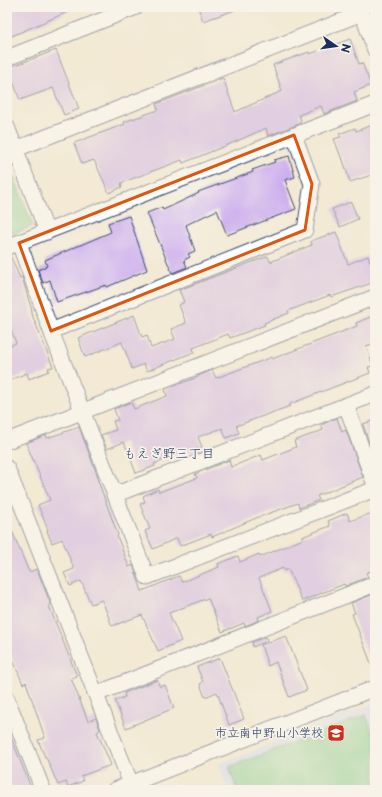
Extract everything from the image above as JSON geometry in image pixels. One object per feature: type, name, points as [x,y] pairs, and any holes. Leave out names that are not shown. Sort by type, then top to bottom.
[{"type":"street","points":[[7,58],[136,7]]},
{"type":"street","points":[[16,150],[361,10],[375,50]]},
{"type":"street","points":[[375,104],[13,245],[51,331],[147,576],[375,489]]},
{"type":"street","points":[[7,126],[47,232]]},
{"type":"street","points":[[51,331],[305,230],[312,184],[294,135]]},
{"type":"street","points":[[7,441],[375,297]]},
{"type":"street","points":[[114,495],[375,394]]},
{"type":"street","points":[[346,405],[375,485]]},
{"type":"street","points":[[7,468],[131,784]]},
{"type":"street","points":[[96,694],[375,584]]},
{"type":"street","points":[[115,790],[375,688]]},
{"type":"street","points":[[7,698],[43,790]]},
{"type":"highlighted area","points":[[294,135],[312,184],[305,230],[51,331],[19,243]]},
{"type":"shaded area","name":"市立南中野山小学校","points":[[375,703],[375,790],[228,790],[219,764]]},
{"type":"green space","points":[[7,158],[33,226],[7,236]]},
{"type":"green space","name":"市立南中野山小学校","points":[[366,715],[375,739],[375,790],[237,790],[229,767]]},
{"type":"building","points":[[15,7],[79,7],[7,38],[7,10]]},
{"type":"building","points":[[198,7],[238,7],[238,9],[203,21]]},
{"type":"building","points":[[350,39],[359,64],[362,63],[371,85],[354,92],[357,101],[324,114],[321,106],[299,115],[301,120],[299,124],[268,136],[266,128],[183,163],[182,160],[121,183],[122,187],[109,193],[94,160],[82,164],[74,143],[125,124],[124,122],[158,110],[156,104],[223,78],[235,112],[282,91],[273,65],[309,52],[310,54]]},
{"type":"building","points":[[56,50],[79,109],[64,115],[53,88],[20,100],[8,68]]},
{"type":"building","points":[[375,124],[375,174],[350,182],[342,157],[334,139],[341,137],[339,134],[355,128],[356,131]]},
{"type":"building","points":[[289,156],[295,177],[285,180],[296,209],[227,235],[217,210],[186,225],[195,251],[188,254],[190,257],[184,260],[187,267],[172,273],[147,213],[162,207],[163,210],[199,193],[198,192],[253,172],[252,170],[275,162],[274,160]]},
{"type":"building","points":[[351,202],[358,219],[340,227],[332,209]]},
{"type":"building","points":[[129,216],[147,270],[107,287],[106,285],[57,302],[50,280],[43,283],[38,270],[47,266],[45,260],[111,232],[108,223]]},
{"type":"building","points":[[336,232],[348,264],[368,256],[375,274],[375,282],[331,297],[330,295],[288,311],[289,313],[264,323],[265,325],[230,338],[228,334],[193,348],[194,352],[147,371],[144,364],[132,369],[122,342],[85,357],[78,338],[134,315],[142,337],[147,335],[151,348],[175,339],[171,329],[186,323],[179,305],[184,302],[179,290],[268,256],[270,262],[312,245],[311,241]]},
{"type":"building","points":[[10,255],[20,278],[22,277],[32,311],[31,312],[53,367],[48,368],[49,371],[29,379],[27,373],[7,381],[7,347],[16,343],[7,319],[7,309],[11,307],[7,298],[7,256]]},
{"type":"building","points":[[375,315],[375,343],[366,346],[373,366],[368,367],[370,373],[290,404],[290,406],[236,426],[239,433],[226,438],[222,428],[198,437],[202,447],[190,452],[189,449],[154,464],[155,466],[136,473],[124,442],[107,449],[101,435],[116,430],[113,421],[118,420],[114,409],[131,402],[134,409],[167,396],[165,389],[198,377],[212,370],[216,378],[272,357],[272,359],[357,326],[356,323]]},
{"type":"building","points":[[337,418],[342,432],[346,430],[363,477],[317,496],[319,500],[299,508],[298,503],[256,518],[212,537],[211,534],[180,546],[177,538],[153,549],[145,531],[150,529],[140,504],[145,502],[143,496],[158,489],[159,492],[197,478],[195,474],[229,460],[231,467],[261,455],[263,460],[296,447],[294,441],[323,430],[321,425]]},
{"type":"building","points":[[375,420],[375,447],[371,449],[363,424]]},
{"type":"building","points":[[79,427],[98,477],[97,478],[118,535],[117,536],[129,567],[133,565],[142,591],[179,576],[182,582],[219,567],[218,564],[238,556],[240,562],[259,554],[260,557],[303,539],[302,537],[330,526],[328,521],[347,513],[350,521],[375,512],[375,569],[366,573],[368,577],[345,586],[344,584],[302,601],[288,569],[284,571],[283,568],[259,578],[272,611],[258,617],[259,620],[245,626],[244,623],[222,632],[208,598],[169,613],[181,641],[158,651],[142,615],[112,626],[102,600],[91,604],[81,581],[70,586],[64,573],[74,569],[62,539],[52,543],[47,531],[48,530],[38,505],[50,500],[26,443],[46,435],[47,438]]},
{"type":"building","points":[[7,519],[29,572],[37,569],[51,605],[49,606],[77,676],[71,678],[88,721],[96,718],[100,730],[97,732],[111,765],[81,776],[83,781],[68,787],[66,782],[58,785],[45,757],[38,740],[45,738],[26,682],[23,684],[7,646]]},
{"type":"building","points":[[374,594],[374,671],[352,614],[355,613],[351,603]]},
{"type":"building","points":[[286,636],[307,690],[289,697],[276,662],[268,666],[261,645]]},
{"type":"building","points":[[266,637],[267,641],[253,647],[252,642]]},
{"type":"building","points":[[220,658],[244,719],[229,725],[217,692],[205,697],[200,684],[203,682],[197,667]]},
{"type":"building","points":[[157,680],[160,687],[165,685],[174,708],[126,728],[115,701],[125,697],[124,693]]},
{"type":"building","points":[[8,730],[32,790],[7,790]]},
{"type":"place","name":"市立南中野山小学校","points":[[336,733]]},
{"type":"district","name":"もえぎ野三丁目","points":[[169,453]]}]
